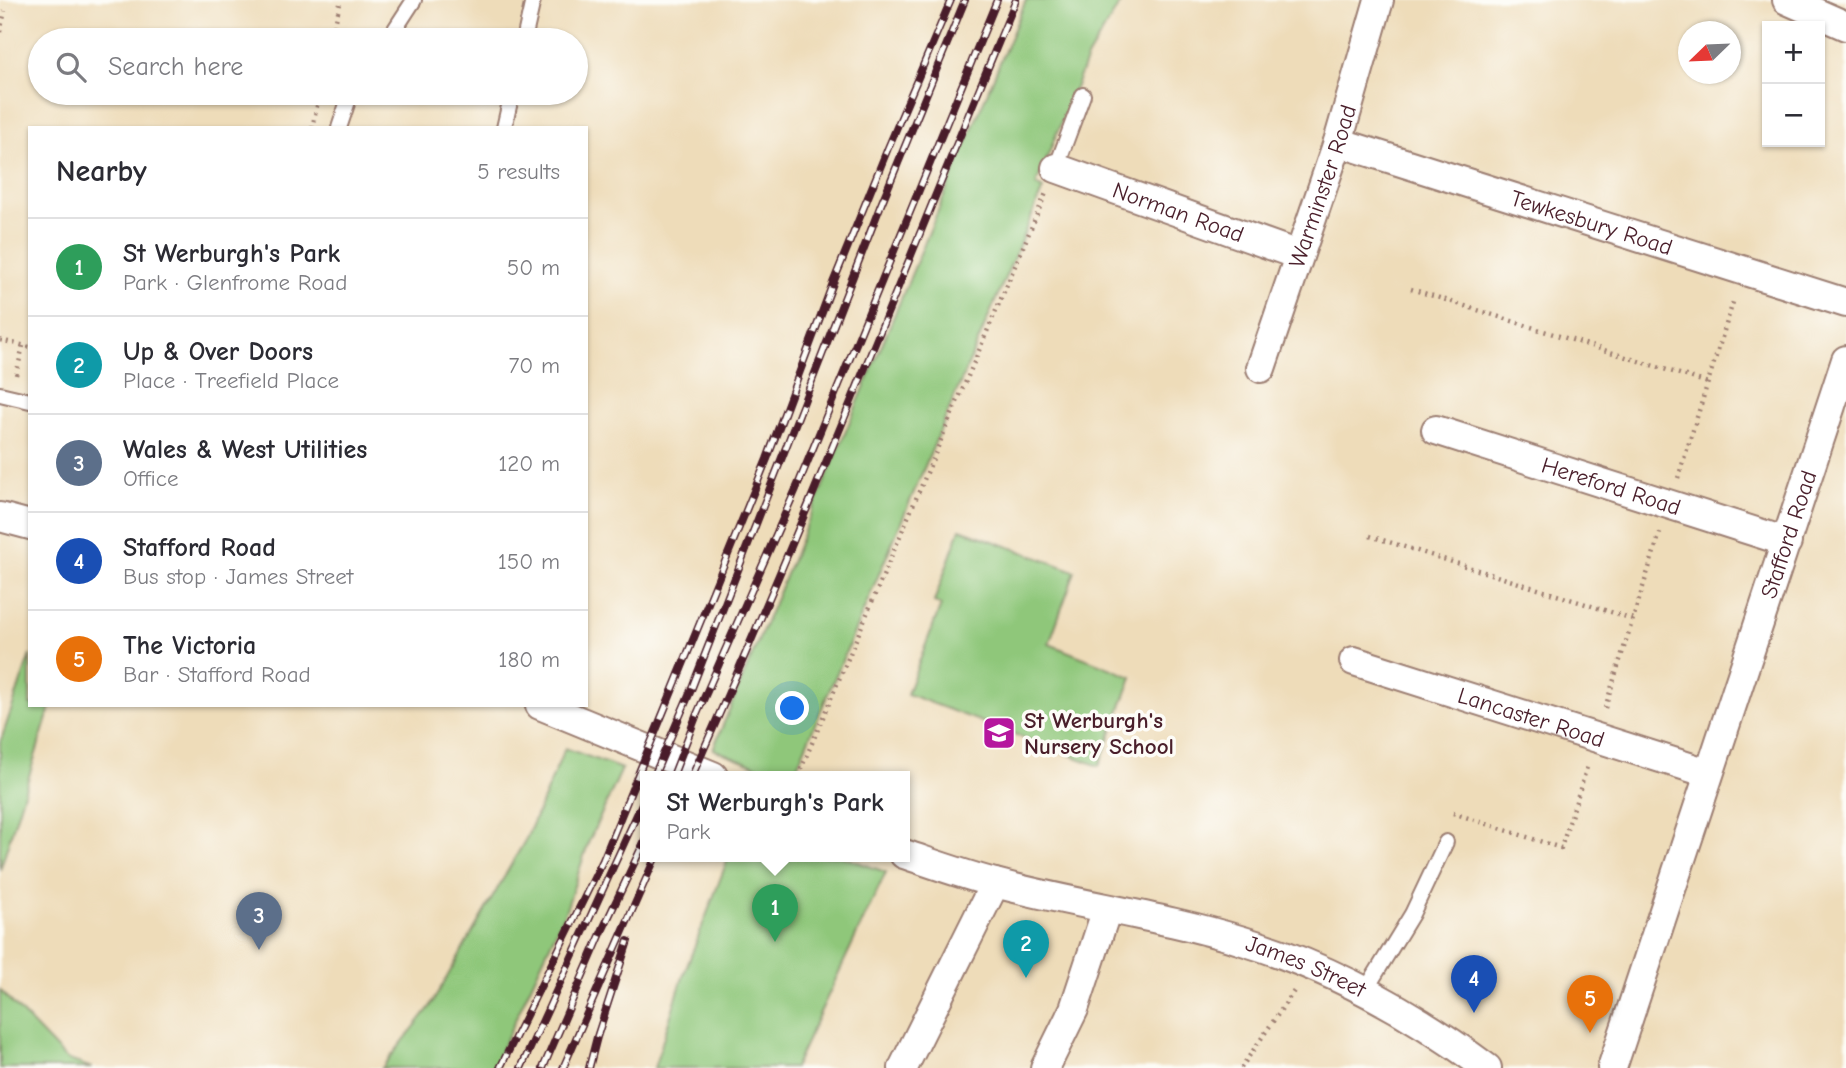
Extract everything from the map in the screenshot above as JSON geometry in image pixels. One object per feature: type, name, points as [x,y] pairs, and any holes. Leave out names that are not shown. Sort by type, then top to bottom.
[{"type":"street","name":"Warminster Road","points":[[1261,368],[1338,142],[1379,0]]},
{"type":"street","points":[[1787,0],[1846,26]]},
{"type":"street","name":"Tewkesbury Road","points":[[1338,142],[1846,303]]},
{"type":"street","name":"Norman Road","points":[[1056,168],[1298,255]]},
{"type":"street","name":"Stafford Road","points":[[1612,1068],[1846,360]]},
{"type":"street","name":"Hereford Road","points":[[1436,430],[1787,542]]},
{"type":"street","points":[[0,517],[28,525]]},
{"type":"street","name":"Lancaster Road","points":[[1354,661],[1708,773]]},
{"type":"street","points":[[545,707],[701,771]]},
{"type":"street","name":"James Street","points":[[910,856],[995,883],[1243,941],[1312,965],[1365,991],[1487,1068]]},
{"type":"street","points":[[903,1068],[995,883]]},
{"type":"street","points":[[1045,1068],[1074,1009],[1107,909]]},
{"type":"lane","points":[[396,28],[414,0]]},
{"type":"lane","points":[[527,28],[533,0]]},
{"type":"lane","points":[[1056,168],[1083,95]]},
{"type":"lane","points":[[340,126],[347,105]]},
{"type":"lane","points":[[504,126],[509,105]]},
{"type":"lane","points":[[0,394],[28,401]]},
{"type":"lane","points":[[1365,991],[1412,914],[1446,842]]},
{"type":"path","points":[[334,28],[341,0]]},
{"type":"path","points":[[0,32],[5,11]]},
{"type":"path","points":[[312,126],[317,105]]},
{"type":"path","points":[[800,771],[1056,168]]},
{"type":"path","points":[[1453,813],[1561,848],[1743,270]]},
{"type":"path","points":[[1411,289],[1708,383]]},
{"type":"path","points":[[0,340],[28,347]]},
{"type":"path","points":[[15,381],[23,346]]},
{"type":"path","points":[[1370,536],[1633,619]]},
{"type":"path","points":[[1241,1068],[1312,965]]},
{"type":"green space","points":[[1026,0],[1122,0],[1088,56],[1036,185],[1043,189],[795,771],[769,771],[713,749]]},
{"type":"green space","points":[[960,529],[1075,571],[1049,644],[1132,677],[1099,766],[907,694],[941,605],[934,602]]},
{"type":"green space","points":[[28,661],[28,707],[50,707],[0,870],[0,743]]},
{"type":"green space","points":[[565,748],[622,769],[589,841],[566,910],[493,1068],[382,1068],[430,1007],[527,837]]},
{"type":"green space","points":[[727,862],[858,862],[886,872],[794,1068],[654,1068],[684,974]]},
{"type":"green space","points":[[0,990],[66,1059],[92,1068],[0,1068]]},
{"type":"railway","points":[[500,1068],[603,860],[767,459],[833,283],[951,0]]},
{"type":"railway","points":[[656,771],[691,690],[880,207],[965,0]]},
{"type":"railway","points":[[675,771],[697,714],[800,480],[997,0]]},
{"type":"railway","points":[[694,771],[816,486],[1016,0]]},
{"type":"railway","points":[[521,1068],[640,808]]},
{"type":"railway","points":[[543,1068],[640,851]]},
{"type":"railway","points":[[563,1068],[653,862]]},
{"type":"railway","points":[[589,1068],[628,941]]},
{"type":"place","name":"St Werburgh's Nursery School","points":[[999,733]]},
{"type":"place","name":"St Werburgh's Park","points":[[775,942]]},
{"type":"place","name":"Wales & West Utilities","points":[[259,950]]},
{"type":"place","name":"Up & Over Doors","points":[[1026,978]]},
{"type":"place","name":"Stafford Road","points":[[1474,1013]]},
{"type":"place","name":"The Victoria","points":[[1590,1033]]}]
